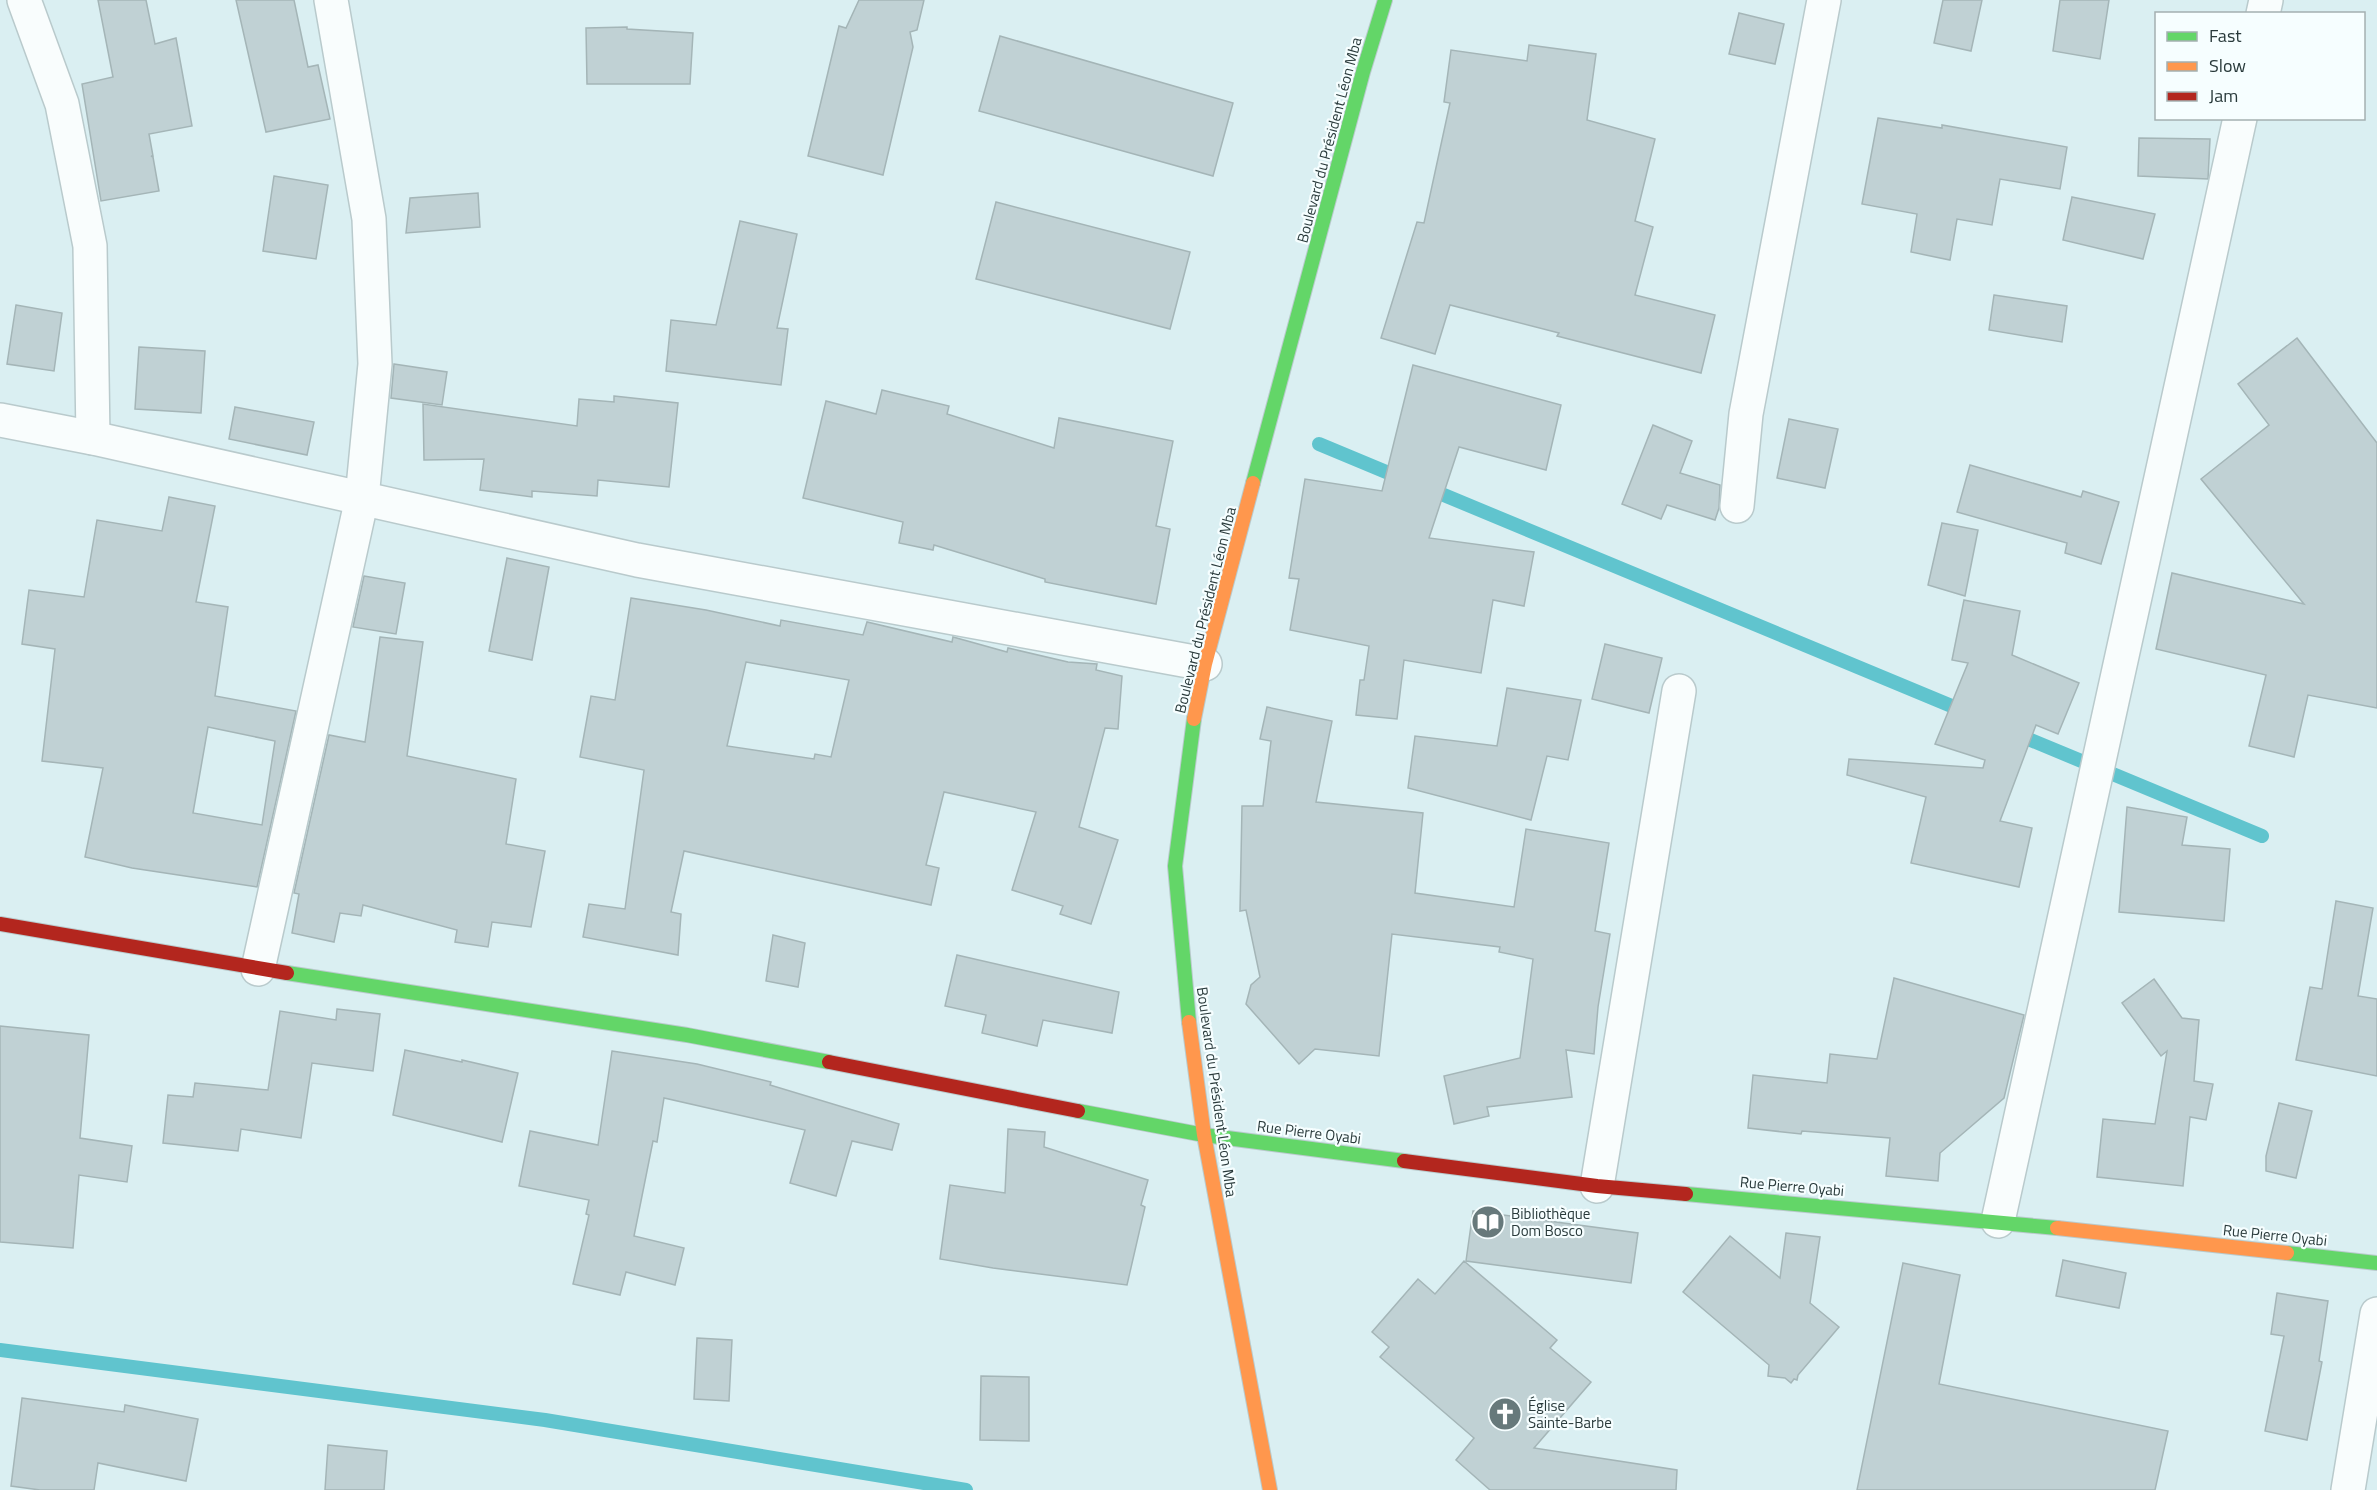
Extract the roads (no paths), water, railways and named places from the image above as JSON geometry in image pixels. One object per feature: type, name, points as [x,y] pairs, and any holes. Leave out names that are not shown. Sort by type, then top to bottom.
[{"type":"street","points":[[24,0],[62,104],[90,246],[93,438]]},
{"type":"street","points":[[258,969],[362,498],[375,364],[369,219],[331,0]]},
{"type":"street","name":"Boulevard du Président Léon Mba","points":[[1270,1490],[1204,1135],[1185,996],[1175,866],[1190,742],[1205,664],[1363,72],[1385,0]]},
{"type":"street","points":[[1737,506],[1746,414],[1824,0]]},
{"type":"street","points":[[1998,1221],[2240,120]]},
{"type":"street","points":[[0,420],[93,438],[637,560],[1205,664]]},
{"type":"street","points":[[1597,1186],[1679,691]]},
{"type":"street","name":"Rue Pierre Oyabi","points":[[0,924],[258,969],[687,1035],[1204,1135],[1597,1186],[1998,1221],[2377,1263]]},
{"type":"street","points":[[2348,1490],[2377,1314]]},
{"type":"waterway","points":[[1319,444],[1403,479]]},
{"type":"waterway","points":[[1427,488],[1966,712]]},
{"type":"waterway","points":[[2014,733],[2262,836]]},
{"type":"waterway","points":[[0,1350],[545,1420],[966,1490]]},
{"type":"place","name":"Bibliothèque Dom Bosco","points":[[1488,1222]]},
{"type":"place","name":"Église Sainte-Barbe","points":[[1505,1414]]}]
